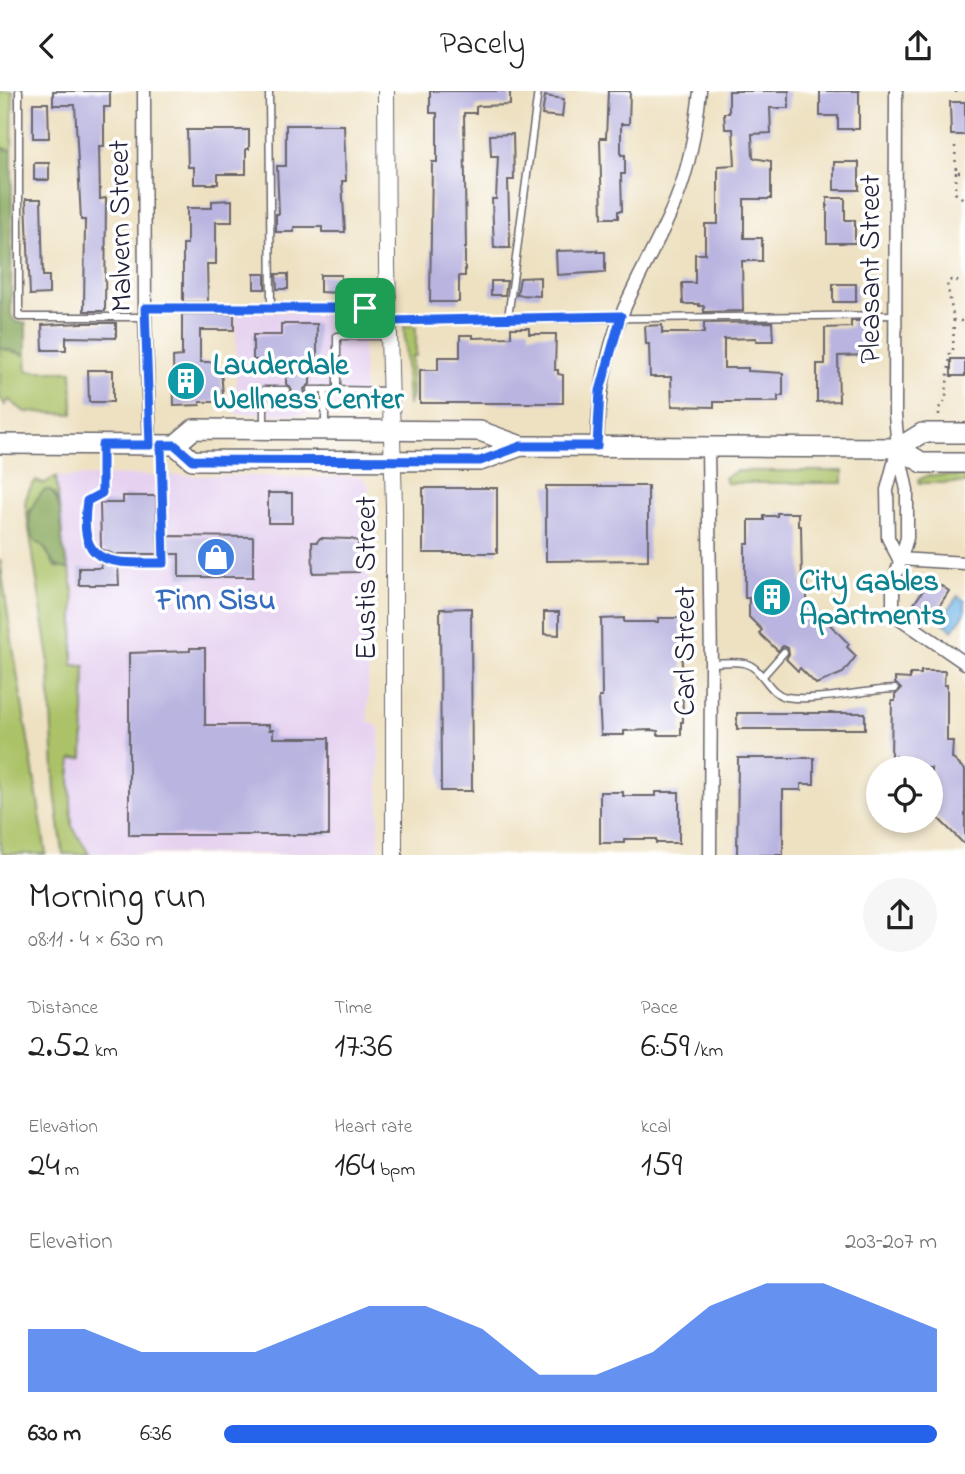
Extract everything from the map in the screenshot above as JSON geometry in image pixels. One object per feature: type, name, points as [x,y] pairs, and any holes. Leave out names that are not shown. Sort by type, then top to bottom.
[{"type":"main road","points":[[0,444],[162,445],[194,429],[480,431],[521,446],[898,448],[923,463],[965,463]]},
{"type":"main road","points":[[898,448],[922,433],[965,433]]},
{"type":"main road","points":[[162,445],[192,460],[393,461],[480,461],[521,446]]},
{"type":"street","name":"Malvern Street","points":[[144,91],[145,312],[162,445]]},
{"type":"street","name":"Eustis Street","points":[[386,91],[393,461],[394,855]]},
{"type":"street","points":[[597,446],[600,391],[621,316],[680,189],[687,167],[700,91]]},
{"type":"street","name":"Pleasant Street","points":[[896,91],[895,415],[898,448],[907,490],[907,538],[899,559]]},
{"type":"street","name":"Carl Street","points":[[708,447],[710,855]]},
{"type":"street","name":"Pleasant Street","points":[[898,448],[887,491],[888,538],[899,559]]},
{"type":"street","points":[[965,563],[899,559],[893,585],[893,605],[901,619],[965,663]]},
{"type":"lane","points":[[19,91],[19,317],[271,307],[389,322],[508,317],[895,314]]},
{"type":"lane","points":[[269,91],[271,307]]},
{"type":"lane","points":[[508,317],[538,91]]},
{"type":"lane","points":[[337,390],[337,336],[389,322]]},
{"type":"lane","points":[[264,430],[264,390],[286,390]]},
{"type":"lane","points":[[310,390],[391,391]]},
{"type":"lane","points":[[325,390],[325,431]]},
{"type":"lane","points":[[102,445],[102,493],[87,501],[84,521],[93,553],[106,561],[164,563],[162,445]]},
{"type":"lane","points":[[763,676],[784,653]]},
{"type":"lane","points":[[711,663],[745,663],[763,676],[776,693],[786,697],[835,696],[868,690],[895,689]]},
{"type":"path","points":[[955,146],[955,193],[965,199]]},
{"type":"path","points":[[956,173],[965,172]]},
{"type":"path","points":[[939,415],[939,408],[946,400],[954,321],[947,283],[951,280],[962,282]]},
{"type":"path","points":[[954,321],[965,321]]},
{"type":"shaded area","points":[[236,312],[363,312],[364,408],[357,415],[236,414]]},
{"type":"shaded area","points":[[56,477],[362,477],[369,485],[368,721],[379,727],[379,854],[89,854],[72,826],[72,759],[83,758],[84,666],[73,666],[75,589],[63,546]]},
{"type":"green space","points":[[0,91],[13,91],[12,151],[0,147]]},
{"type":"green space","points":[[0,147],[12,151],[11,315],[16,322],[26,323],[26,355],[0,348]]},
{"type":"green space","points":[[404,326],[416,326],[416,356],[412,356],[412,396],[408,406]]},
{"type":"green space","points":[[0,348],[26,355],[27,371],[72,371],[73,414],[25,412],[9,400],[5,405],[0,397]]},
{"type":"green space","points":[[736,471],[843,471],[843,483],[727,483],[724,478]]},
{"type":"green space","points":[[929,475],[965,476],[965,483],[919,483],[918,480]]},
{"type":"green space","points":[[56,477],[59,505],[54,493],[29,511],[32,534],[56,567],[69,569],[72,581],[73,665],[85,666],[83,758],[72,759],[70,778],[72,826],[89,854],[63,854],[55,792],[48,652],[25,503],[30,488],[36,481],[43,484]]},
{"type":"green space","points":[[45,490],[50,490],[58,502],[63,546],[69,569],[54,564],[29,527],[36,500]]},
{"type":"green space","points":[[0,559],[46,854],[3,854],[0,846]]},
{"type":"water","points":[[958,596],[965,601],[965,613],[953,630],[940,620]]},
{"type":"building","points":[[53,91],[110,91],[110,107],[104,107],[104,146],[99,146],[100,199],[106,198],[105,311],[84,311],[85,220],[81,220],[75,105],[53,105]]},
{"type":"building","points":[[430,91],[510,91],[510,105],[479,106],[476,107],[476,113],[464,113],[466,248],[465,276],[459,276],[459,302],[430,302],[432,162],[437,162],[437,113],[430,113]]},
{"type":"building","points":[[608,91],[630,91],[629,124],[621,124],[621,155],[625,155],[625,174],[621,174],[622,211],[618,211],[618,218],[602,218],[600,138],[606,138]]},
{"type":"building","points":[[729,91],[789,91],[789,108],[770,108],[771,133],[752,134],[753,158],[771,161],[771,199],[744,199],[744,238],[762,238],[762,261],[742,261],[743,311],[704,312],[704,306],[699,304],[683,304],[682,283],[695,283],[695,254],[705,254],[705,224],[718,224],[718,166],[735,165],[733,129],[725,129],[724,113],[729,113]]},
{"type":"building","points":[[820,91],[859,91],[859,129],[838,129],[838,116],[820,116]]},
{"type":"building","points":[[545,96],[564,99],[562,117],[542,115]]},
{"type":"building","points":[[950,102],[965,102],[965,135],[951,135]]},
{"type":"building","points":[[33,103],[48,103],[49,138],[33,138]]},
{"type":"building","points":[[286,125],[344,125],[346,181],[342,181],[345,232],[322,232],[322,227],[294,227],[294,232],[276,232],[276,214],[279,214],[277,166],[286,166]]},
{"type":"building","points":[[187,130],[249,130],[246,174],[218,174],[218,184],[194,184],[194,167],[188,167]]},
{"type":"building","points":[[513,134],[514,180],[508,180],[510,248],[494,248],[492,199],[496,199],[498,156],[491,156],[490,135]]},
{"type":"building","points":[[834,162],[859,162],[859,190],[834,190]]},
{"type":"building","points":[[34,163],[49,163],[49,180],[34,180]]},
{"type":"building","points":[[827,198],[845,198],[845,220],[855,220],[855,243],[827,243]]},
{"type":"building","points":[[26,199],[41,199],[43,276],[49,276],[49,294],[30,295]]},
{"type":"building","points":[[232,200],[232,222],[216,222],[216,264],[207,264],[208,302],[183,302],[183,244],[187,244],[187,208],[212,208],[212,201]]},
{"type":"building","points":[[556,251],[605,252],[605,272],[557,275]]},
{"type":"building","points":[[254,274],[265,274],[265,289],[254,289]]},
{"type":"building","points":[[276,274],[288,274],[288,289],[277,289]]},
{"type":"building","points":[[320,275],[341,275],[341,293],[320,292]]},
{"type":"building","points":[[540,277],[540,296],[517,295],[520,278]]},
{"type":"building","points":[[491,281],[507,281],[505,295],[491,295]]},
{"type":"building","points":[[833,284],[856,284],[856,302],[833,302]]},
{"type":"building","points":[[182,314],[234,314],[234,330],[200,330],[200,362],[217,362],[217,368],[221,368],[223,396],[215,397],[215,402],[174,406],[173,357],[182,356]]},
{"type":"building","points":[[851,321],[869,321],[870,355],[838,356],[839,401],[817,402],[817,364],[825,364],[825,328],[851,327]]},
{"type":"building","points":[[772,322],[773,341],[756,341],[756,338],[724,339],[724,368],[783,373],[783,396],[778,396],[778,402],[714,402],[714,407],[672,406],[671,377],[650,377],[649,344],[646,344],[645,326],[662,325],[662,333],[704,333],[704,323]]},
{"type":"building","points":[[116,323],[116,338],[66,337],[66,350],[43,350],[42,325]]},
{"type":"building","points":[[281,324],[317,324],[317,360],[310,360],[310,384],[304,389],[310,396],[310,405],[286,405],[286,396],[292,391],[286,384],[286,360],[253,360],[253,335],[281,335]]},
{"type":"building","points":[[511,328],[529,328],[529,334],[556,334],[555,370],[563,375],[563,403],[420,403],[420,370],[438,370],[438,357],[460,357],[460,335],[473,335],[473,338],[511,337]]},
{"type":"building","points":[[951,359],[965,359],[965,376],[951,376]]},
{"type":"building","points":[[88,370],[113,370],[113,402],[89,402]]},
{"type":"building","points":[[546,486],[648,486],[648,560],[546,561]]},
{"type":"building","points":[[423,488],[497,488],[497,553],[423,553]]},
{"type":"building","points":[[268,493],[292,493],[292,523],[268,523]]},
{"type":"building","points":[[123,496],[156,496],[158,554],[118,556],[101,549],[100,503],[123,503]]},
{"type":"building","name":"City Gables Apartments","points":[[777,513],[798,513],[798,526],[801,526],[802,582],[807,582],[807,601],[849,644],[847,647],[856,656],[843,673],[816,684],[786,659],[788,648],[783,646],[778,651],[759,633],[762,630],[749,617],[749,598],[745,598],[745,544],[749,544],[749,520],[764,520],[764,516],[777,516]]},
{"type":"building","name":"Finn Sisu","points":[[169,536],[253,537],[253,577],[179,577],[179,554],[169,554]]},
{"type":"building","points":[[320,538],[358,541],[359,572],[313,573],[312,542],[317,542]]},
{"type":"building","points":[[101,563],[118,567],[119,585],[79,585],[79,568],[101,568]]},
{"type":"building","points":[[931,579],[949,591],[932,617],[913,605]]},
{"type":"building","points":[[471,608],[472,791],[441,791],[440,609]]},
{"type":"building","points":[[544,612],[559,612],[559,635],[544,634]]},
{"type":"building","points":[[624,618],[624,622],[658,622],[658,618],[681,618],[681,735],[658,735],[658,731],[652,730],[624,731],[624,735],[601,735],[601,619]]},
{"type":"building","points":[[190,648],[205,648],[205,725],[269,725],[269,730],[273,730],[273,738],[329,738],[329,835],[129,835],[129,653],[190,651]]},
{"type":"building","points":[[921,671],[945,671],[947,741],[953,741],[952,758],[965,770],[965,845],[943,823],[943,756],[891,756],[892,701],[895,701],[895,695],[901,689],[895,683],[895,678],[910,679],[910,674],[921,674]]},
{"type":"building","points":[[737,713],[865,713],[865,729],[737,729]]},
{"type":"building","points":[[738,758],[814,758],[814,784],[801,784],[801,790],[783,790],[783,855],[737,855]]},
{"type":"building","points":[[600,792],[623,792],[623,796],[656,796],[656,792],[679,792],[679,843],[656,843],[656,839],[624,839],[624,843],[600,843]]},
{"type":"place","name":"Lauderdale Wellness Center","points":[[186,381]]},
{"type":"place","name":"Finn Sisu","points":[[216,557]]},
{"type":"place","name":"City Gables Apartments","points":[[772,597]]},
{"type":"route","points":[[145,308],[365,308],[389,308],[390,321],[621,316],[600,391],[597,446],[521,446],[480,461],[418,461],[192,460],[175,445],[161,445],[164,563],[106,561],[93,553],[84,521],[87,501],[102,493],[102,445],[150,445],[145,308]]}]
